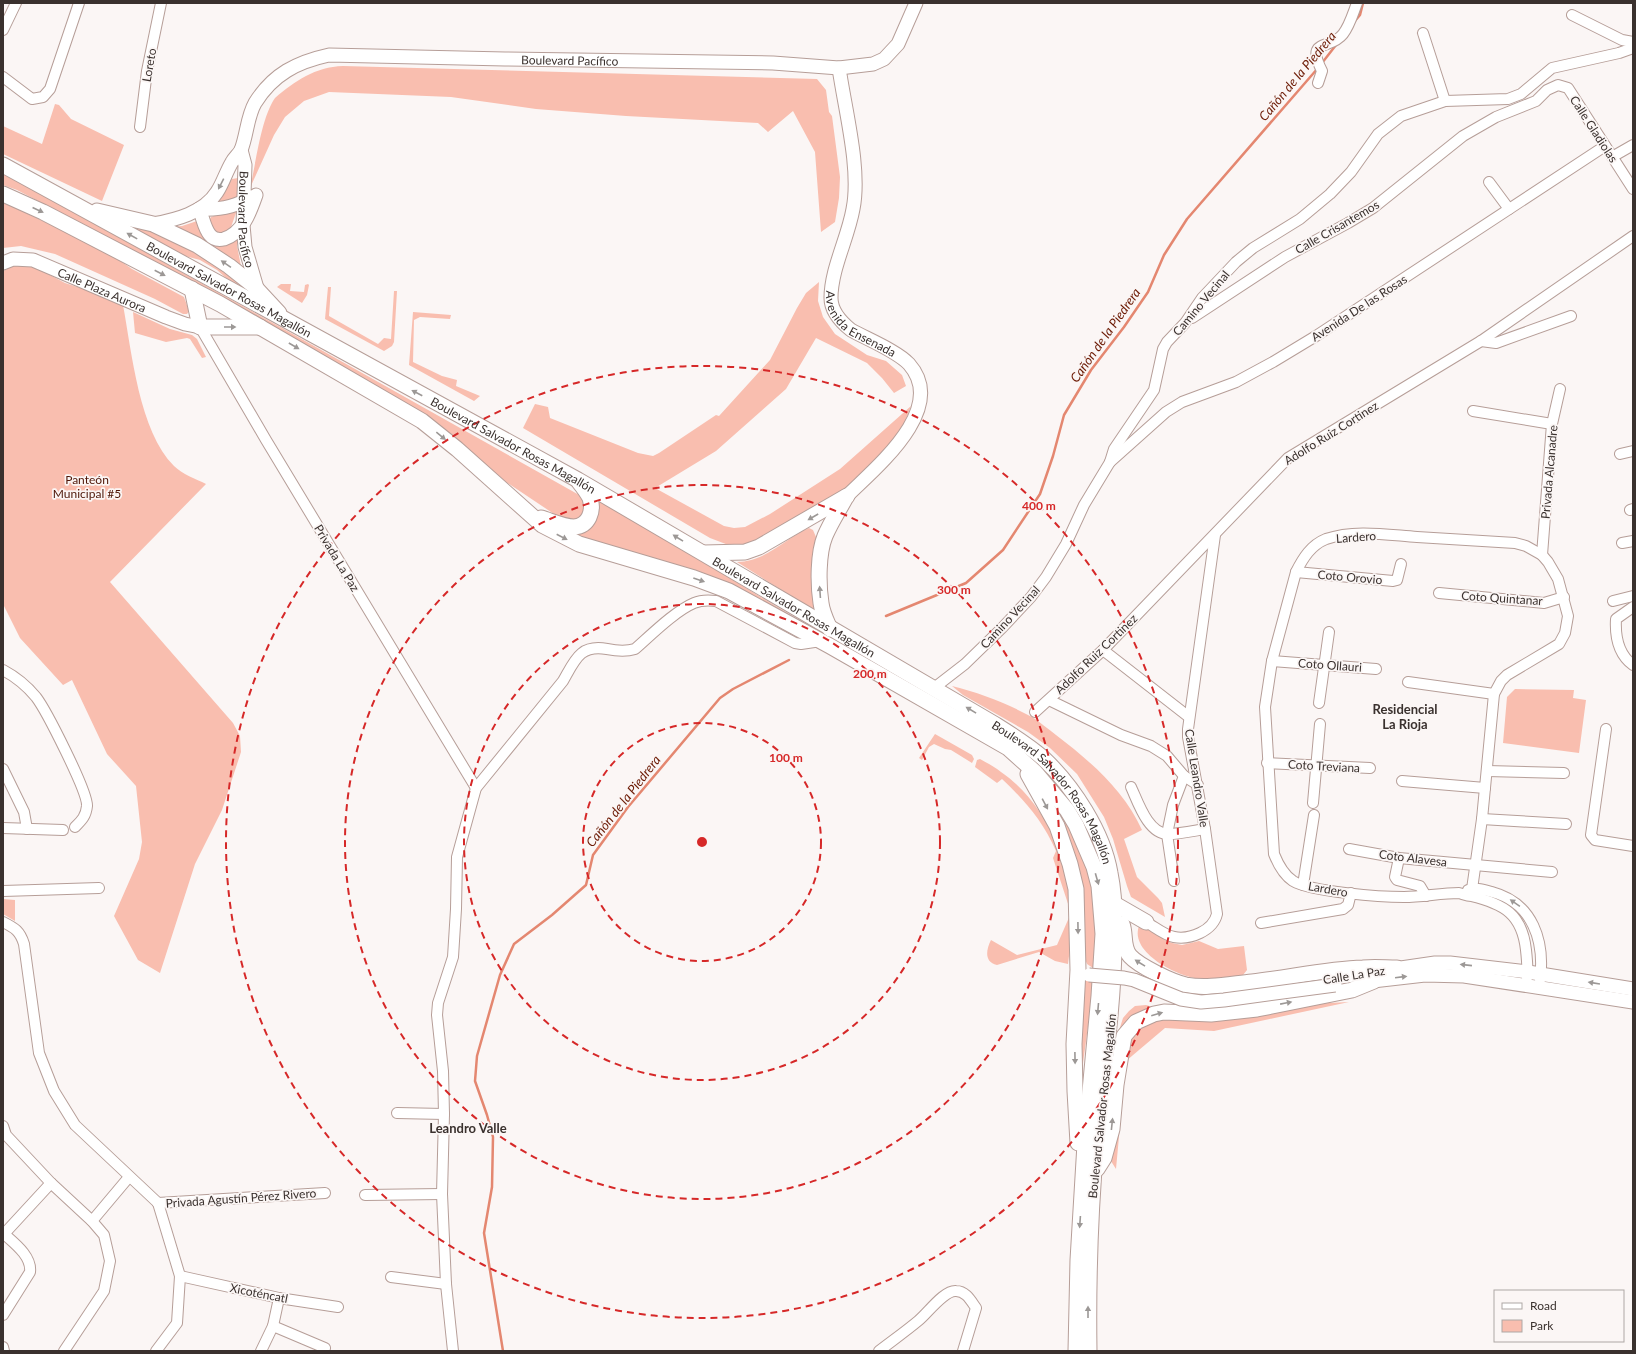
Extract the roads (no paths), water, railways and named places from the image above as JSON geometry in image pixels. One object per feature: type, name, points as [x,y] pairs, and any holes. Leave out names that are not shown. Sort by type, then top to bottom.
[{"type":"highway","name":"Boulevard Salvador Rosas Magallón","points":[[3,165],[578,480],[830,629],[934,688],[1022,742],[1043,759],[1059,776],[1087,814],[1096,833],[1110,873],[1114,904],[1114,988],[1096,1145],[1091,1226],[1088,1351]]},
{"type":"highway","name":"Boulevard Salvador Rosas Magallón","points":[[3,194],[43,212],[261,326],[422,421],[457,449],[530,515],[552,532],[579,544],[694,578],[729,591],[821,641],[1008,748],[1035,772],[1067,810],[1084,843],[1094,866],[1102,907],[1103,942],[1100,996],[1085,1144],[1078,1260],[1076,1351]]},
{"type":"highway","points":[[78,206],[153,224],[197,245],[229,266],[257,288],[286,321]]},
{"type":"highway","points":[[192,289],[200,327],[261,326]]},
{"type":"highway","points":[[530,515],[574,527],[584,524],[590,517],[591,506],[586,492],[578,480]]},
{"type":"highway","points":[[703,553],[735,553],[759,548],[847,496]]},
{"type":"highway","points":[[830,629],[824,617],[821,604],[820,583],[822,548],[826,536],[847,496]]},
{"type":"highway","points":[[1008,748],[1036,787],[1057,826],[1076,889],[1084,973],[1074,1044],[1075,1091],[1083,1190]]},
{"type":"highway","points":[[1114,904],[1146,922]]},
{"type":"highway","points":[[1114,904],[1125,933],[1125,944],[1129,956],[1151,970],[1185,985],[1218,985],[1280,979],[1335,970],[1397,968]]},
{"type":"highway","points":[[1125,933],[1129,924],[1134,922],[1146,922]]},
{"type":"highway","points":[[1094,1173],[1104,1158],[1112,1129],[1116,1085],[1124,1036],[1136,1022],[1154,1014],[1164,1012],[1176,1011],[1204,1014],[1257,1009],[1352,990],[1374,981]]},
{"type":"main road","name":"Boulevard Pacífico","points":[[153,224],[176,219],[199,209],[216,194],[231,162],[241,150],[254,105],[273,81],[300,63],[329,55],[773,63],[839,68],[873,64],[884,59],[898,44],[916,3]]},
{"type":"main road","name":"Avenida Ensenada","points":[[839,68],[855,180],[854,208],[836,269],[831,299],[838,317],[844,325],[899,356],[908,364],[917,380],[920,395],[918,412],[900,441],[888,456],[847,496]]},
{"type":"main road","name":"Boulevard Pacífico","points":[[241,150],[245,165],[243,225],[244,247],[257,288]]},
{"type":"main road","points":[[243,225],[228,237],[220,240],[214,239],[207,230],[199,209],[221,208],[244,202]]},
{"type":"main road","name":"Calle Plaza Aurora","points":[[3,262],[13,259],[33,260],[166,317],[185,324],[200,327]]},
{"type":"main road","name":"Calle La Paz","points":[[1334,982],[1397,968],[1435,963],[1450,963],[1528,972],[1540,981],[1633,1002]]},
{"type":"main road","name":"Calle La Paz","points":[[1084,973],[1120,972],[1129,974],[1179,994],[1204,997],[1334,982],[1374,981],[1425,975],[1464,976],[1525,985],[1540,981],[1633,989]]},
{"type":"street","points":[[3,30],[16,3]]},
{"type":"street","points":[[3,76],[32,99],[43,97],[50,89],[79,3]]},
{"type":"street","name":"Loreto","points":[[140,127],[147,71],[161,3]]},
{"type":"street","points":[[1318,83],[1322,71],[1315,56],[1316,51],[1320,46],[1342,35],[1349,25],[1357,3]]},
{"type":"street","points":[[1572,15],[1622,40],[1633,42]]},
{"type":"street","points":[[1424,33],[1445,101]]},
{"type":"street","name":"Camino Vecinal","points":[[934,688],[984,646],[1031,597],[1046,577],[1066,544],[1084,505],[1110,462],[1114,449],[1154,390],[1163,349],[1167,342],[1185,323],[1202,298],[1236,262],[1253,248],[1300,219],[1330,194],[1351,172],[1378,134],[1401,116],[1445,101],[1508,99],[1521,94],[1552,68],[1619,53],[1633,48]]},
{"type":"street","name":"Calle Gladiolas","points":[[1547,90],[1558,85],[1568,88],[1633,189]]},
{"type":"street","name":"Calle Crisantemos","points":[[1185,323],[1284,257],[1373,208],[1463,136],[1496,117],[1536,101],[1547,90]]},
{"type":"street","points":[[1612,157],[1633,145]]},
{"type":"street","name":"Avenida De las Rosas","points":[[1110,462],[1166,412],[1182,402],[1236,382],[1316,336],[1605,146]]},
{"type":"street","points":[[1489,182],[1509,209]]},
{"type":"street","name":"Adolfo Ruiz Cortinez","points":[[1035,712],[1103,650],[1216,535],[1288,458],[1481,341],[1633,236]]},
{"type":"street","points":[[1481,341],[1496,343],[1571,316]]},
{"type":"street","name":"Privada La Paz","points":[[200,327],[266,440],[476,788]]},
{"type":"street","name":"Privada Alcanadre","points":[[1542,555],[1552,424],[1560,389]]},
{"type":"street","points":[[1473,411],[1552,424]]},
{"type":"street","points":[[1620,454],[1633,451]]},
{"type":"street","name":"Lardero","points":[[1369,534],[1515,543],[1526,546],[1542,555],[1558,579],[1564,597],[1568,616],[1565,633],[1559,644],[1507,675],[1501,681],[1494,694],[1477,864],[1472,892],[1398,897],[1312,888],[1294,881],[1278,865],[1274,854],[1267,763],[1265,707],[1272,661],[1296,572],[1302,559],[1314,546],[1325,540],[1341,536],[1369,534]]},
{"type":"street","name":"Calle Leandro Valle","points":[[1146,922],[1166,935],[1175,938],[1194,935],[1209,928],[1216,920],[1217,904],[1198,785],[1188,737],[1189,718],[1216,535]]},
{"type":"street","points":[[1622,543],[1633,541]]},
{"type":"street","name":"Coto Orovio","points":[[1296,572],[1393,581],[1397,580],[1400,564]]},
{"type":"street","name":"Coto Quintanar","points":[[1439,593],[1544,603],[1564,597]]},
{"type":"street","points":[[1613,601],[1633,596]]},
{"type":"street","points":[[453,1351],[446,1284],[442,1194],[444,1114],[443,1071],[437,1028],[437,1009],[453,957],[457,857],[476,788],[563,681],[572,664],[584,651],[591,648],[617,651],[635,649],[682,610],[695,602],[709,600],[716,601],[795,643],[801,644],[821,641]]},
{"type":"street","points":[[1633,607],[1616,619],[1615,633],[1619,647],[1627,660],[1633,665]]},
{"type":"street","points":[[1319,703],[1329,632]]},
{"type":"street","points":[[1103,650],[1189,718]]},
{"type":"street","name":"Coto Ollauri","points":[[1272,661],[1376,669]]},
{"type":"street","points":[[3,670],[26,686],[37,699],[77,776],[86,796],[87,804],[85,816],[75,827]]},
{"type":"street","points":[[1408,682],[1494,694]]},
{"type":"street","points":[[1049,700],[1121,735],[1151,746],[1167,756],[1184,776],[1198,785]]},
{"type":"street","points":[[1313,802],[1320,724]]},
{"type":"street","points":[[1606,729],[1591,836],[1595,840],[1633,846]]},
{"type":"street","name":"Coto Treviana","points":[[1267,763],[1370,768]]},
{"type":"street","points":[[3,769],[24,812],[27,829]]},
{"type":"street","points":[[1487,771],[1564,773]]},
{"type":"street","points":[[1174,881],[1167,834],[1173,805],[1184,776]]},
{"type":"street","points":[[1402,781],[1485,788]]},
{"type":"street","points":[[1131,787],[1150,824],[1167,834],[1205,829]]},
{"type":"street","points":[[1303,885],[1314,815]]},
{"type":"street","points":[[1482,818],[1566,824]]},
{"type":"street","points":[[3,828],[63,830]]},
{"type":"street","name":"Coto Alavesa","points":[[1349,849],[1399,858],[1552,872]]},
{"type":"street","points":[[1399,858],[1395,877],[1397,880],[1420,886],[1426,896]]},
{"type":"street","points":[[3,891],[99,888]]},
{"type":"street","points":[[1472,892],[1494,892],[1508,898],[1523,910],[1538,932],[1540,941],[1540,981]]},
{"type":"street","points":[[1472,892],[1511,914],[1522,928],[1525,940],[1528,972],[1525,985]]},
{"type":"street","points":[[1261,923],[1343,908],[1348,905],[1351,893]]},
{"type":"street","points":[[3,922],[13,927],[21,934],[24,944],[39,1053],[54,1091],[75,1125],[158,1203],[180,1276],[177,1323],[156,1351]]},
{"type":"street","points":[[1522,928],[1533,924]]},
{"type":"street","points":[[397,1113],[444,1114]]},
{"type":"street","points":[[3,1126],[6,1135],[51,1184],[92,1221],[104,1235],[110,1261],[104,1291],[64,1351]]},
{"type":"street","points":[[92,1221],[129,1177]]},
{"type":"street","points":[[3,1315],[30,1272],[31,1264],[27,1256],[4,1234],[51,1184]]},
{"type":"street","name":"Privada Agustín Pérez Rivero","points":[[158,1203],[325,1193]]},
{"type":"street","points":[[365,1196],[442,1194]]},
{"type":"street","name":"Xicoténcatl","points":[[180,1276],[279,1298],[338,1307]]},
{"type":"street","points":[[391,1277],[446,1284]]},
{"type":"street","points":[[879,1351],[919,1320],[942,1298],[952,1291],[958,1290],[966,1293],[976,1308],[963,1351]]},
{"type":"street","points":[[262,1351],[273,1326],[279,1298]]},
{"type":"street","points":[[273,1326],[325,1348]]},
{"type":"street","points":[[3,1347],[4,1351]]},
{"type":"waterway","name":"Cañón de la Piedrera","points":[[1354,22],[1360,15],[1363,3]]},
{"type":"waterway","name":"Cañón de la Piedrera","points":[[1322,63],[1336,45]]},
{"type":"waterway","name":"Cañón de la Piedrera","points":[[886,616],[966,583],[1003,550],[1040,494],[1053,456],[1064,415],[1091,370],[1124,327],[1148,292],[1164,255],[1187,219],[1318,68]]},
{"type":"waterway","name":"Cañón de la Piedrera","points":[[503,1351],[484,1233],[492,1187],[493,1137],[475,1081],[477,1056],[500,975],[514,944],[552,915],[586,885],[593,855],[628,807],[720,698],[733,689],[789,660]]},
{"type":"district","name":"Residencial La Rioja","points":[[1405,716]]},
{"type":"district","name":"Leandro Valle","points":[[468,1128]]},
{"type":"park label","name":"Panteón Municipal #5","points":[[87,486]]}]
